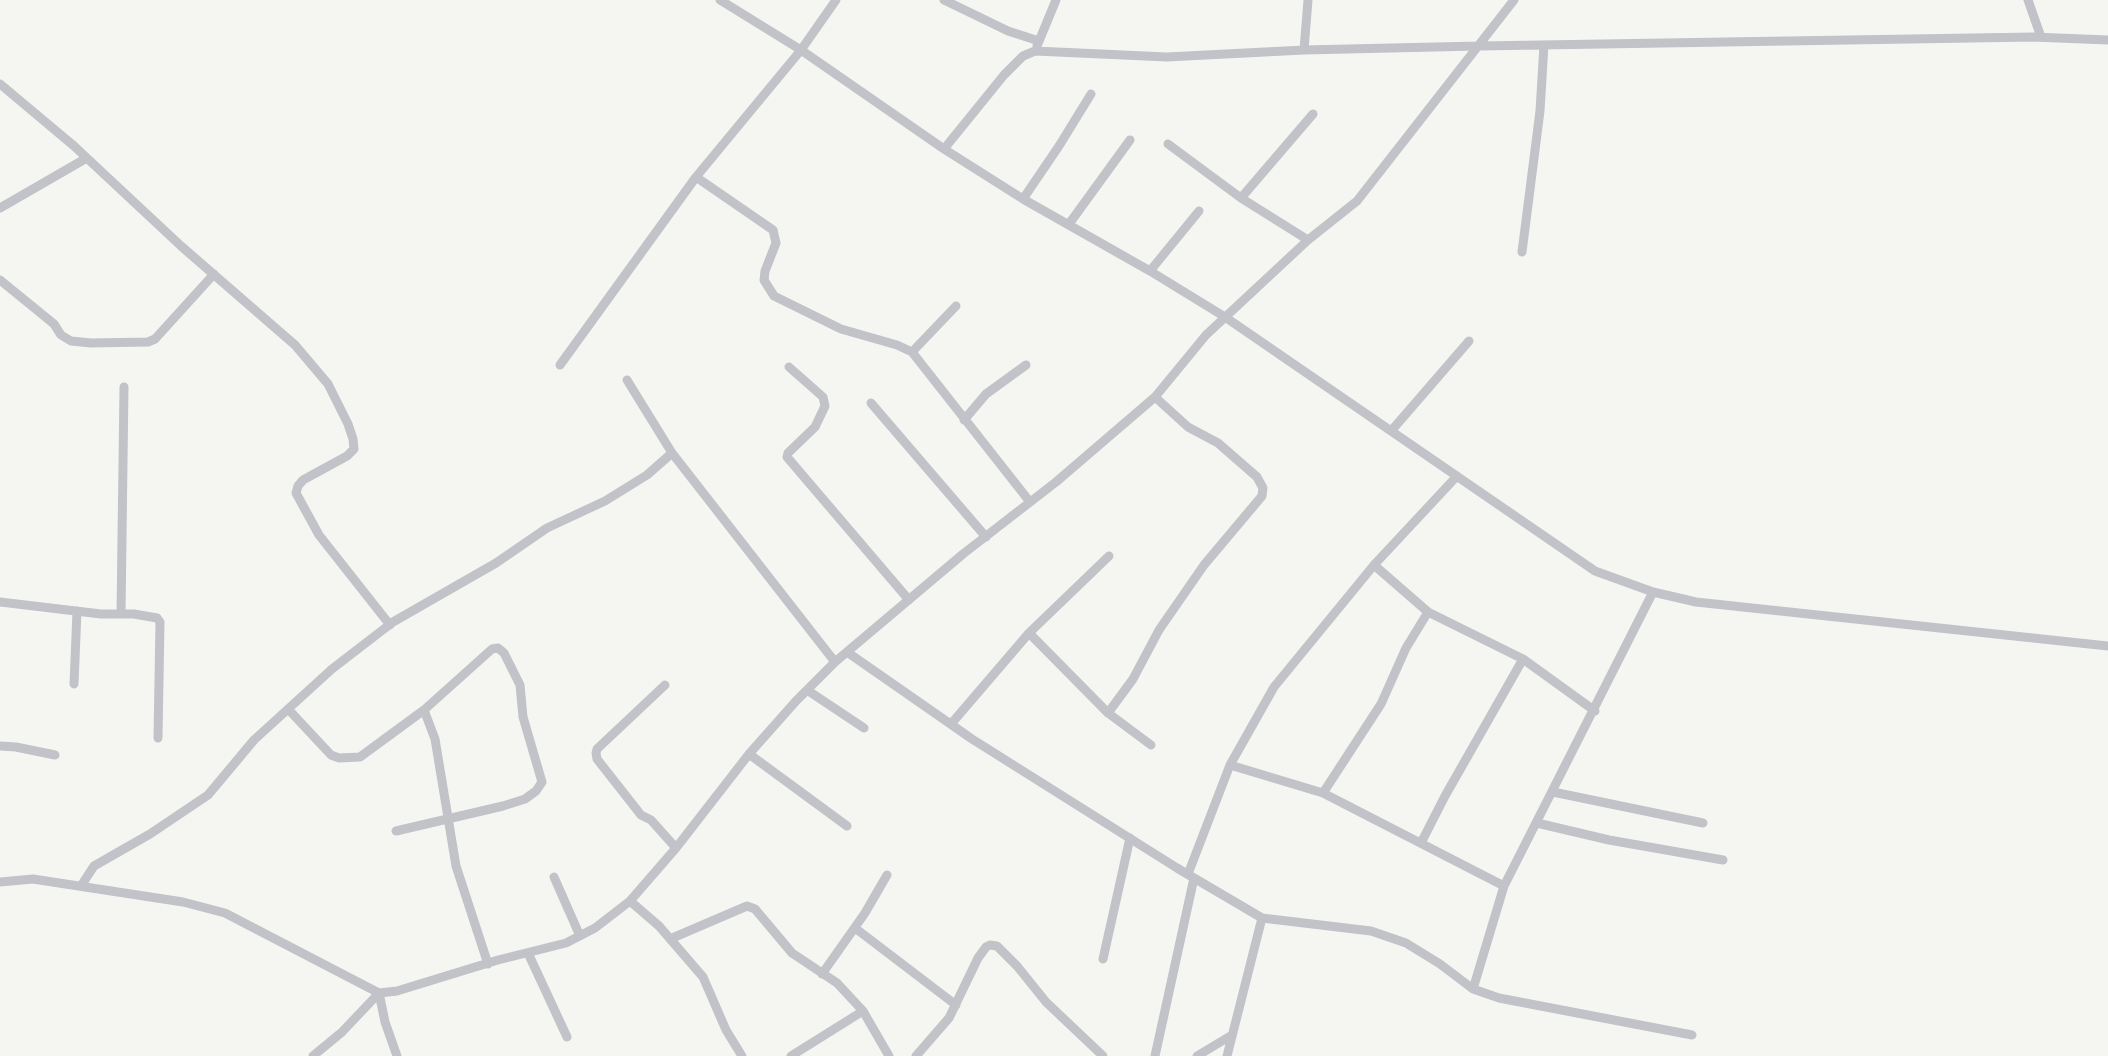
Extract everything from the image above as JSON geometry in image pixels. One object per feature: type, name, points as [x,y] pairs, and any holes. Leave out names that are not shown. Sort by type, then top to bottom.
[{"type":"street","points":[[720,0],[801,50],[944,149],[1022,198],[1150,271],[1225,317],[1595,570],[1654,592],[1696,602],[2108,646]]},
{"type":"street","points":[[560,365],[696,177],[801,50],[836,0]]},
{"type":"street","points":[[944,0],[1008,31],[1039,41]]},
{"type":"street","points":[[1035,51],[1056,0]]},
{"type":"street","points":[[1304,50],[1308,0]]},
{"type":"street","points":[[0,882],[33,879],[183,902],[225,913],[379,993],[397,991],[566,943],[594,928],[630,901],[676,848],[749,754],[806,690],[835,662],[1155,397],[1206,335],[1308,240],[1357,201],[1480,46],[1514,0]]},
{"type":"street","points":[[2028,0],[2041,37]]},
{"type":"street","points":[[944,149],[1004,75],[1024,56],[1035,51],[1167,57],[1304,50],[1480,46],[2041,37],[2108,40]]},
{"type":"street","points":[[1522,252],[1540,111],[1544,45]]},
{"type":"street","points":[[0,84],[74,146],[85,159],[295,345],[328,384],[348,424],[354,449],[347,456],[303,480],[298,486],[296,493],[319,536],[390,625]]},
{"type":"street","points":[[1022,198],[1059,146],[1091,94]]},
{"type":"street","points":[[1241,198],[1313,114]]},
{"type":"street","points":[[1069,224],[1130,140]]},
{"type":"street","points":[[1168,144],[1241,198],[1308,240]]},
{"type":"street","points":[[0,208],[85,159]]},
{"type":"street","points":[[696,177],[773,230],[776,243],[765,271],[764,280],[774,296],[841,330],[897,345],[912,352],[1030,502]]},
{"type":"street","points":[[1150,271],[1199,211]]},
{"type":"street","points":[[0,280],[54,324],[61,335],[71,341],[91,343],[148,342],[154,339],[214,274]]},
{"type":"street","points":[[912,352],[956,306]]},
{"type":"street","points":[[1392,430],[1469,341]]},
{"type":"street","points":[[964,420],[986,394],[1026,365]]},
{"type":"street","points":[[789,367],[823,397],[825,406],[815,427],[788,453],[787,457],[909,600]]},
{"type":"street","points":[[627,380],[672,453],[835,662]]},
{"type":"street","points":[[121,614],[124,386]]},
{"type":"street","points":[[1108,713],[1133,679],[1159,630],[1204,565],[1262,496],[1263,488],[1257,478],[1218,443],[1188,427],[1155,397]]},
{"type":"street","points":[[871,403],[986,537]]},
{"type":"street","points":[[80,886],[94,866],[150,834],[208,795],[254,740],[332,669],[390,625],[496,563],[547,528],[605,501],[647,475],[672,453]]},
{"type":"street","points":[[1155,1056],[1191,876],[1230,765],[1274,687],[1374,565],[1457,476]]},
{"type":"street","points":[[951,724],[1029,633],[1109,556]]},
{"type":"street","points":[[1374,565],[1428,612],[1524,659],[1595,710]]},
{"type":"street","points":[[1473,989],[1504,886],[1654,592]]},
{"type":"street","points":[[0,602],[77,611],[153,616],[160,622],[158,738]]},
{"type":"street","points":[[74,684],[77,611]]},
{"type":"street","points":[[1323,793],[1381,704],[1406,648],[1428,612]]},
{"type":"street","points":[[1029,633],[1108,713],[1151,745]]},
{"type":"street","points":[[288,709],[332,755],[350,759],[360,757],[424,710],[492,649],[498,648],[504,652],[520,685],[524,717],[542,782],[536,791],[525,799],[396,832]]},
{"type":"street","points":[[846,652],[951,724],[1130,838],[1262,918],[1371,931],[1406,943],[1440,964],[1473,989],[1499,998],[1692,1035]]},
{"type":"street","points":[[1420,843],[1524,659]]},
{"type":"street","points":[[665,685],[597,749],[596,759],[641,815],[651,820],[676,848]]},
{"type":"street","points":[[806,690],[864,728]]},
{"type":"street","points":[[424,710],[435,739],[456,866],[488,964]]},
{"type":"street","points":[[0,746],[16,747],[55,755]]},
{"type":"street","points":[[749,754],[847,826]]},
{"type":"street","points":[[1230,765],[1323,793],[1504,886]]},
{"type":"street","points":[[1553,792],[1703,823]]},
{"type":"street","points":[[1537,823],[1610,840],[1723,860]]},
{"type":"street","points":[[1103,959],[1130,838]]},
{"type":"street","points":[[822,974],[865,913],[886,875]]},
{"type":"street","points":[[554,878],[580,936]]},
{"type":"street","points":[[630,901],[670,939],[703,977],[726,1030],[742,1056]]},
{"type":"street","points":[[670,939],[747,906],[754,909],[792,953],[837,983],[864,1011],[889,1056]]},
{"type":"street","points":[[1227,1056],[1262,918]]},
{"type":"street","points":[[855,928],[956,1005]]},
{"type":"street","points":[[916,1056],[949,1018],[986,947],[990,945],[997,946],[1017,966],[1046,1002],[1103,1056]]},
{"type":"street","points":[[528,953],[535,972],[567,1037]]},
{"type":"street","points":[[313,1056],[342,1032],[379,993]]},
{"type":"street","points":[[379,993],[385,1022],[397,1056]]},
{"type":"street","points":[[791,1056],[864,1011]]},
{"type":"street","points":[[1197,1056],[1232,1035]]}]
